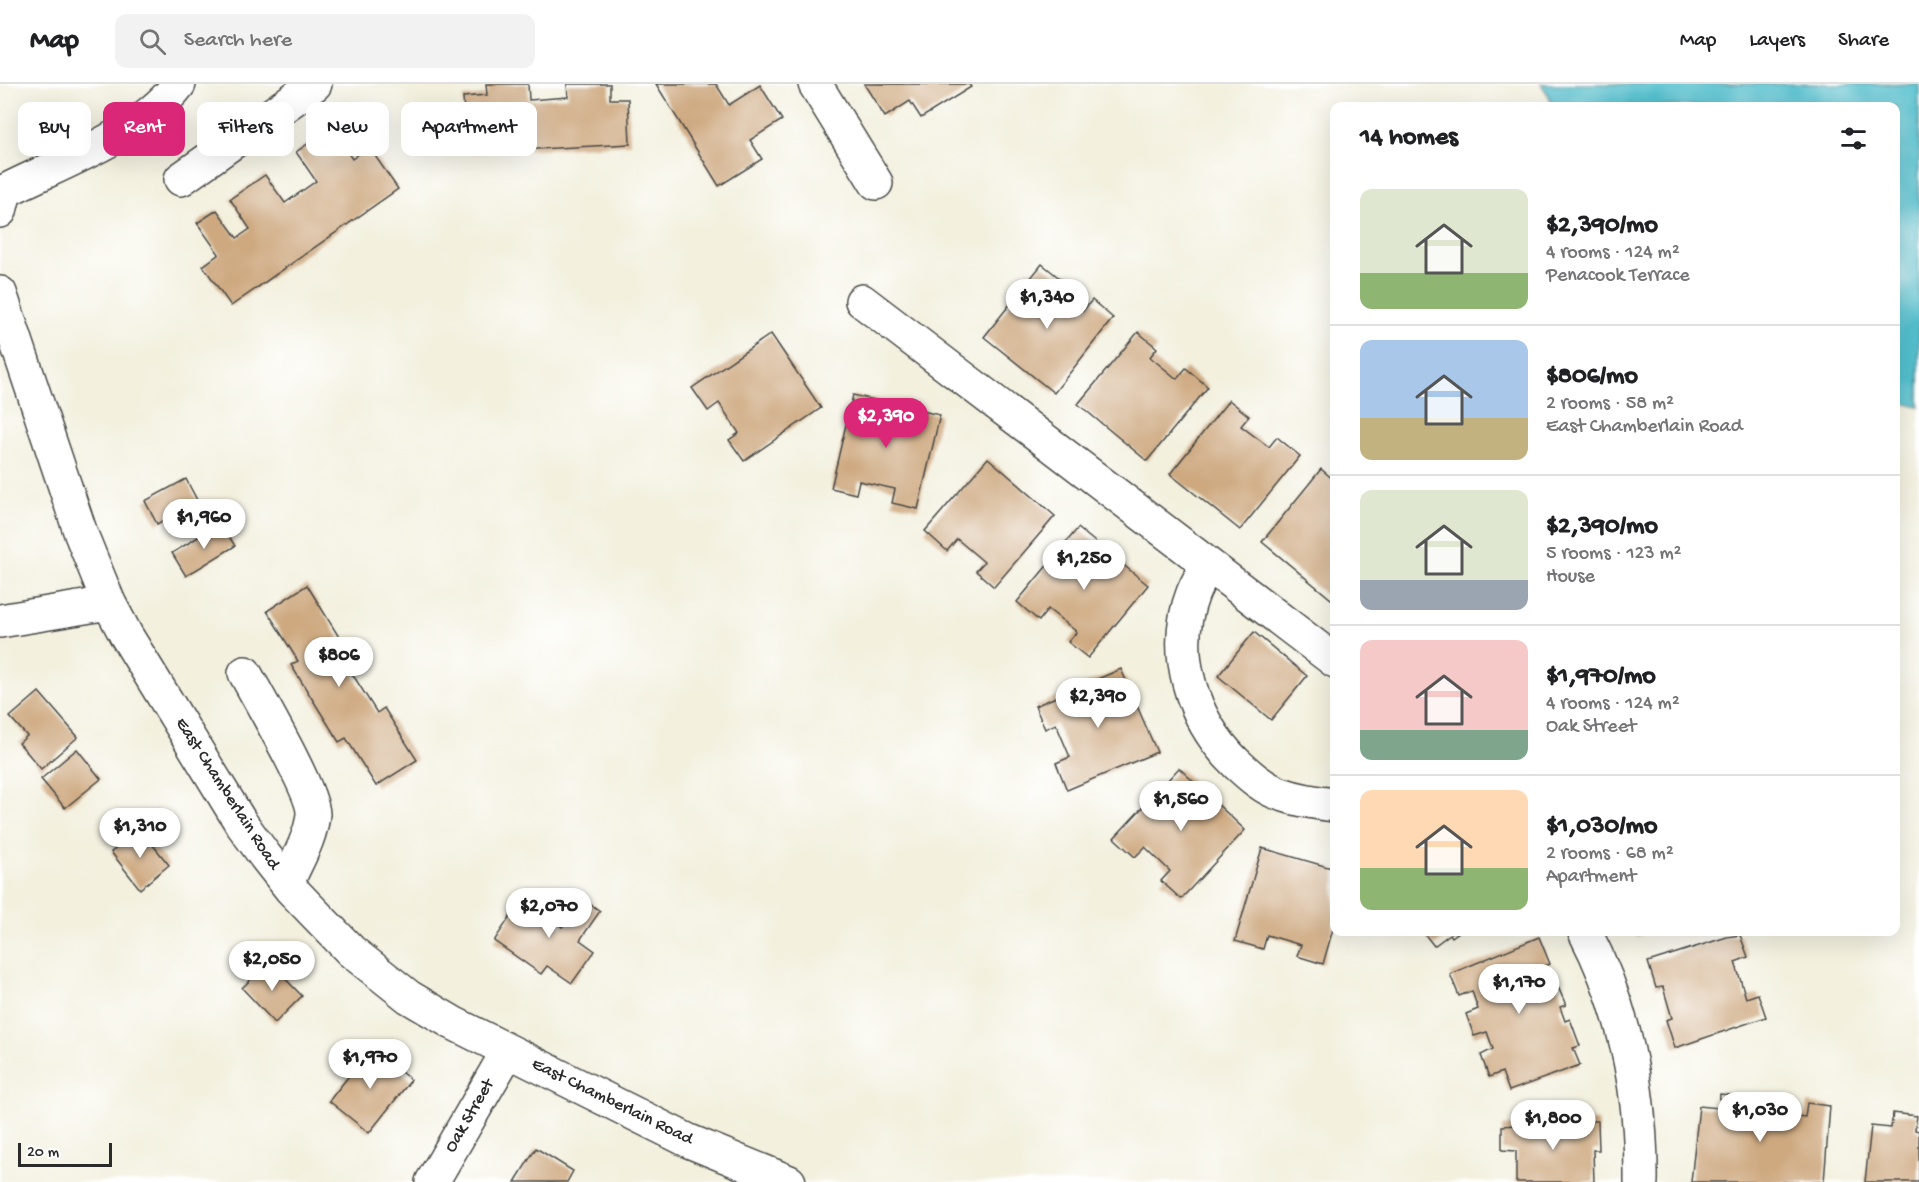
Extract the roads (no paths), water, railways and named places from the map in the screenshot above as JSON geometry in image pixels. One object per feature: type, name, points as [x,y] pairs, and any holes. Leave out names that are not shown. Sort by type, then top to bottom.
[{"type":"street","points":[[3,201],[124,132],[150,113],[178,84]]},
{"type":"street","points":[[181,179],[315,84]]},
{"type":"street","points":[[815,84],[876,183]]},
{"type":"street","name":"East Chamberlain Road","points":[[0,292],[81,534],[109,603],[241,823],[287,883],[351,951],[409,997],[453,1023],[689,1141],[789,1182]]},
{"type":"street","points":[[862,301],[1330,658]]},
{"type":"street","points":[[1207,564],[1193,593],[1187,614],[1184,649],[1188,684],[1200,716],[1222,750],[1248,774],[1278,794],[1330,804]]},
{"type":"street","points":[[0,621],[109,603]]},
{"type":"street","points":[[245,673],[295,768],[313,813],[304,844],[287,883]]},
{"type":"street","points":[[1587,936],[1600,962],[1624,1030],[1639,1106],[1641,1182]]},
{"type":"street","name":"Oak Street","points":[[432,1182],[508,1051]]},
{"type":"water","points":[[1541,84],[1919,84],[1919,407],[1900,402],[1900,102],[1551,102]]}]
